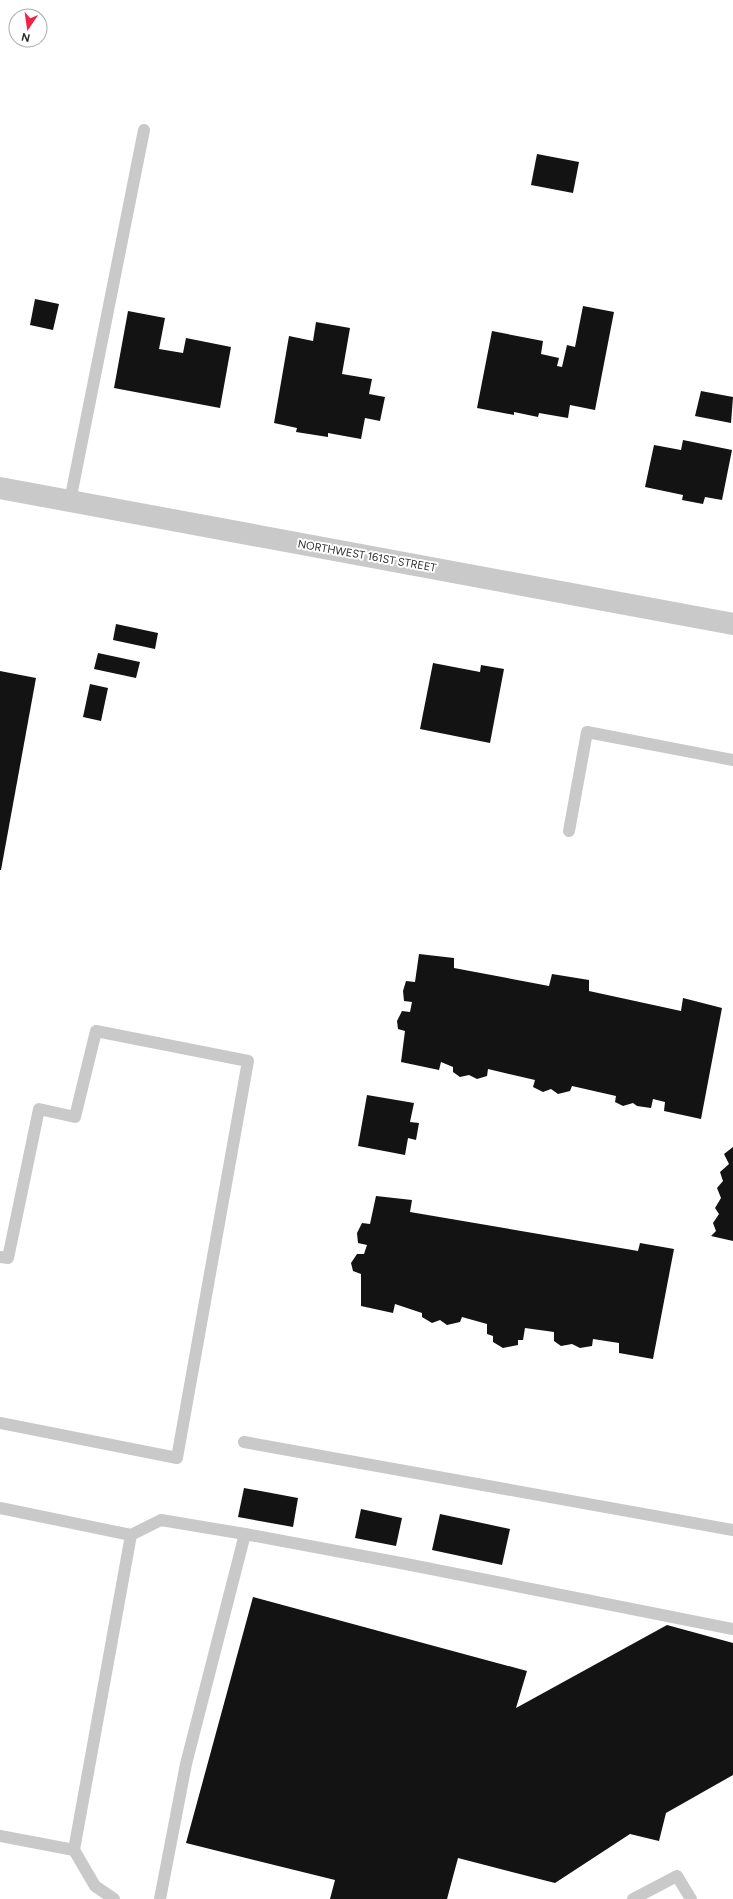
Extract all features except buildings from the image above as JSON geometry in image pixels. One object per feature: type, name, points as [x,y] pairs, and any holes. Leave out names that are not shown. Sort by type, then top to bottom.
[{"type":"street","name":"NORTHWEST 161ST STREET","points":[[0,488],[733,624]]},
{"type":"lane","points":[[70,501],[144,130]]},
{"type":"lane","points":[[569,831],[587,732],[733,760]]},
{"type":"lane","points":[[0,1257],[8,1258],[39,1109],[75,1117],[96,1031],[248,1061],[177,1458],[0,1423]]},
{"type":"lane","points":[[244,1442],[733,1530]]},
{"type":"lane","points":[[0,1508],[130,1535],[161,1520],[406,1564],[733,1629]]},
{"type":"lane","points":[[160,1899],[186,1764],[245,1534]]},
{"type":"lane","points":[[114,1899],[95,1886],[74,1850],[130,1535]]},
{"type":"lane","points":[[0,1836],[74,1850]]},
{"type":"lane","points":[[633,1899],[677,1876],[691,1899]]}]
